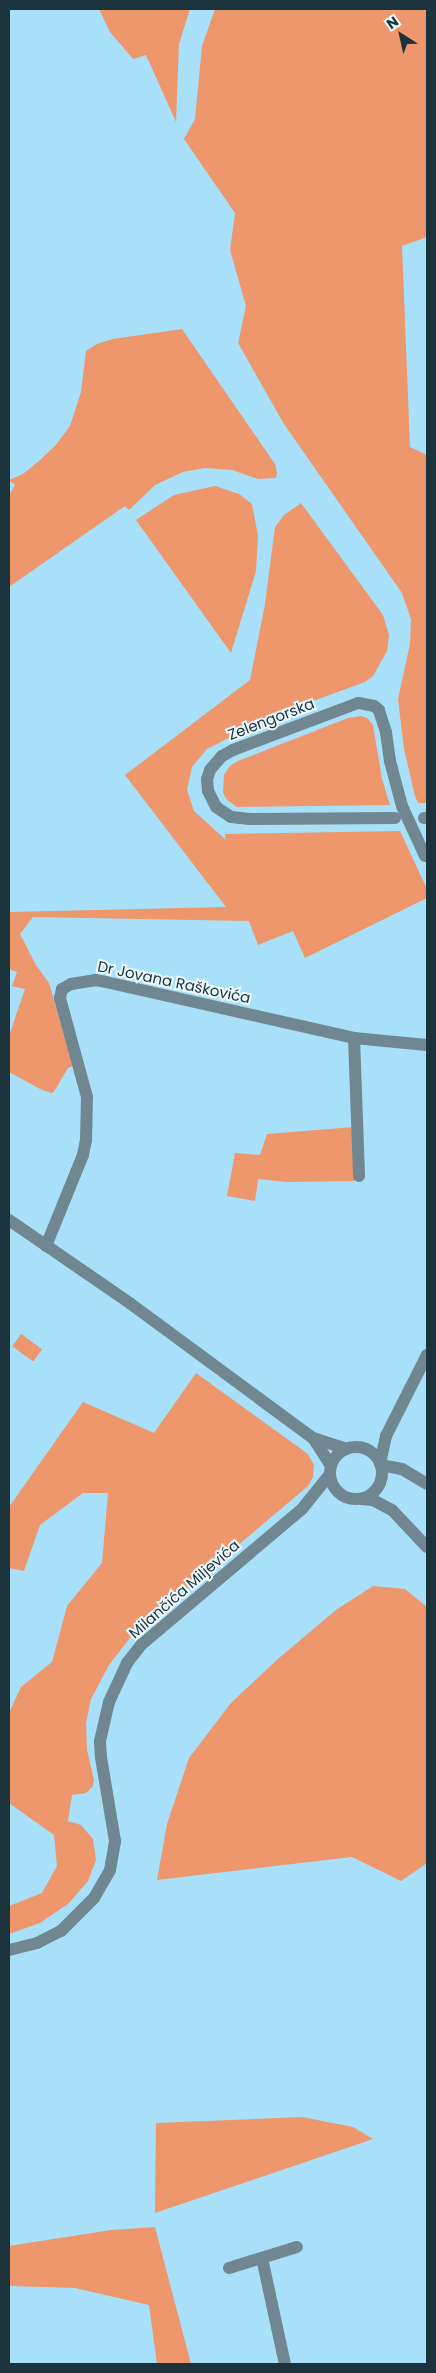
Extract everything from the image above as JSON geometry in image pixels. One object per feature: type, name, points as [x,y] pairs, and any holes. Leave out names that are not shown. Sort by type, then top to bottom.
[{"type":"street","name":"Zelengorska","points":[[395,818],[250,819],[231,817],[216,807],[208,791],[210,770],[222,756],[233,750],[358,703],[366,703],[378,710],[386,732],[390,761],[402,806],[426,858]]},
{"type":"street","name":"Dr Jovana Raškovića","points":[[46,1246],[83,1155],[86,1140],[86,1097],[60,998],[62,989],[71,984],[95,980],[354,1038],[427,1046]]},
{"type":"street","points":[[354,1038],[359,1176]]},
{"type":"street","points":[[10,1225],[46,1246],[313,1438],[346,1449],[360,1447],[366,1449],[376,1455],[381,1464]]},
{"type":"street","points":[[392,1510],[383,1490],[382,1480],[381,1464],[386,1438],[427,1355]]},
{"type":"street","points":[[313,1438],[330,1470],[331,1481],[339,1493],[346,1497],[373,1500],[392,1510],[427,1547]]},
{"type":"street","points":[[366,1449],[386,1438]]},
{"type":"street","points":[[330,1470],[334,1459],[346,1449]]},
{"type":"street","points":[[381,1464],[396,1466],[427,1484]]},
{"type":"street","name":"Milančića Miljevića","points":[[9,1950],[37,1943],[60,1931],[94,1898],[110,1870],[115,1842],[101,1757],[102,1727],[118,1679],[127,1663],[141,1645],[302,1508],[330,1470]]},
{"type":"street","points":[[361,1499],[373,1493],[382,1480]]},
{"type":"street","name":"Milančića Miljevića","points":[[302,1508],[339,1493]]},
{"type":"street","points":[[229,2268],[297,2247]]},
{"type":"street","points":[[262,2258],[285,2364]]},
{"type":"shaded area","points":[[99,9],[190,9],[179,44],[176,122],[146,55],[133,59],[110,32]]},
{"type":"shaded area","points":[[215,9],[427,9],[427,237],[402,246],[410,447],[427,455],[427,803],[418,803],[415,796],[404,749],[398,699],[410,644],[411,619],[402,593],[284,424],[238,343],[246,306],[230,250],[235,213],[184,139],[195,119],[202,46]]},
{"type":"shaded area","points":[[182,329],[275,464],[276,478],[258,479],[232,470],[205,468],[183,472],[155,485],[129,510],[125,506],[9,587],[9,495],[15,485],[9,480],[23,474],[40,460],[55,446],[70,426],[81,392],[86,351],[97,344],[113,339]]},
{"type":"shaded area","points":[[215,486],[239,494],[252,504],[258,536],[256,571],[231,653],[136,520],[174,495]]},
{"type":"shaded area","points":[[301,503],[383,615],[389,635],[387,651],[373,676],[365,682],[272,716],[207,749],[192,767],[187,790],[194,811],[226,840],[225,834],[400,831],[427,889],[427,898],[305,958],[293,931],[258,945],[249,921],[33,917],[20,934],[36,965],[49,983],[73,1066],[68,1068],[52,1093],[42,1090],[9,1072],[9,1036],[25,989],[12,986],[17,972],[9,969],[9,912],[226,907],[125,775],[250,680],[265,604],[275,527],[284,515]]},
{"type":"shaded area","points":[[361,716],[367,718],[373,725],[382,779],[390,805],[237,807],[227,800],[223,793],[224,775],[230,766],[238,761],[348,718]]},
{"type":"shaded area","points":[[354,1127],[355,1181],[286,1182],[258,1179],[255,1201],[227,1196],[235,1153],[260,1155],[267,1134]]},
{"type":"shaded area","points":[[21,1334],[42,1349],[33,1361],[12,1346]]},
{"type":"shaded area","points":[[196,1373],[308,1454],[314,1465],[313,1477],[308,1486],[133,1634],[109,1665],[91,1699],[86,1723],[87,1750],[94,1780],[93,1786],[86,1793],[72,1795],[68,1821],[81,1825],[93,1839],[96,1860],[88,1881],[68,1904],[40,1923],[9,1934],[9,1906],[42,1893],[57,1866],[54,1835],[9,1803],[9,1713],[21,1687],[52,1662],[67,1606],[102,1563],[108,1493],[83,1493],[40,1525],[24,1571],[9,1568],[9,1507],[83,1402],[154,1433]]},
{"type":"shaded area","points":[[373,1586],[405,1589],[427,1607],[427,1863],[401,1881],[352,1857],[157,1880],[167,1824],[189,1758],[231,1703],[279,1658],[336,1610]]},
{"type":"shaded area","points":[[302,2117],[353,2127],[373,2139],[155,2213],[156,2123]]},
{"type":"shaded area","points":[[155,2227],[191,2364],[157,2364],[149,2305],[75,2288],[9,2286],[9,2246],[111,2230]]}]
